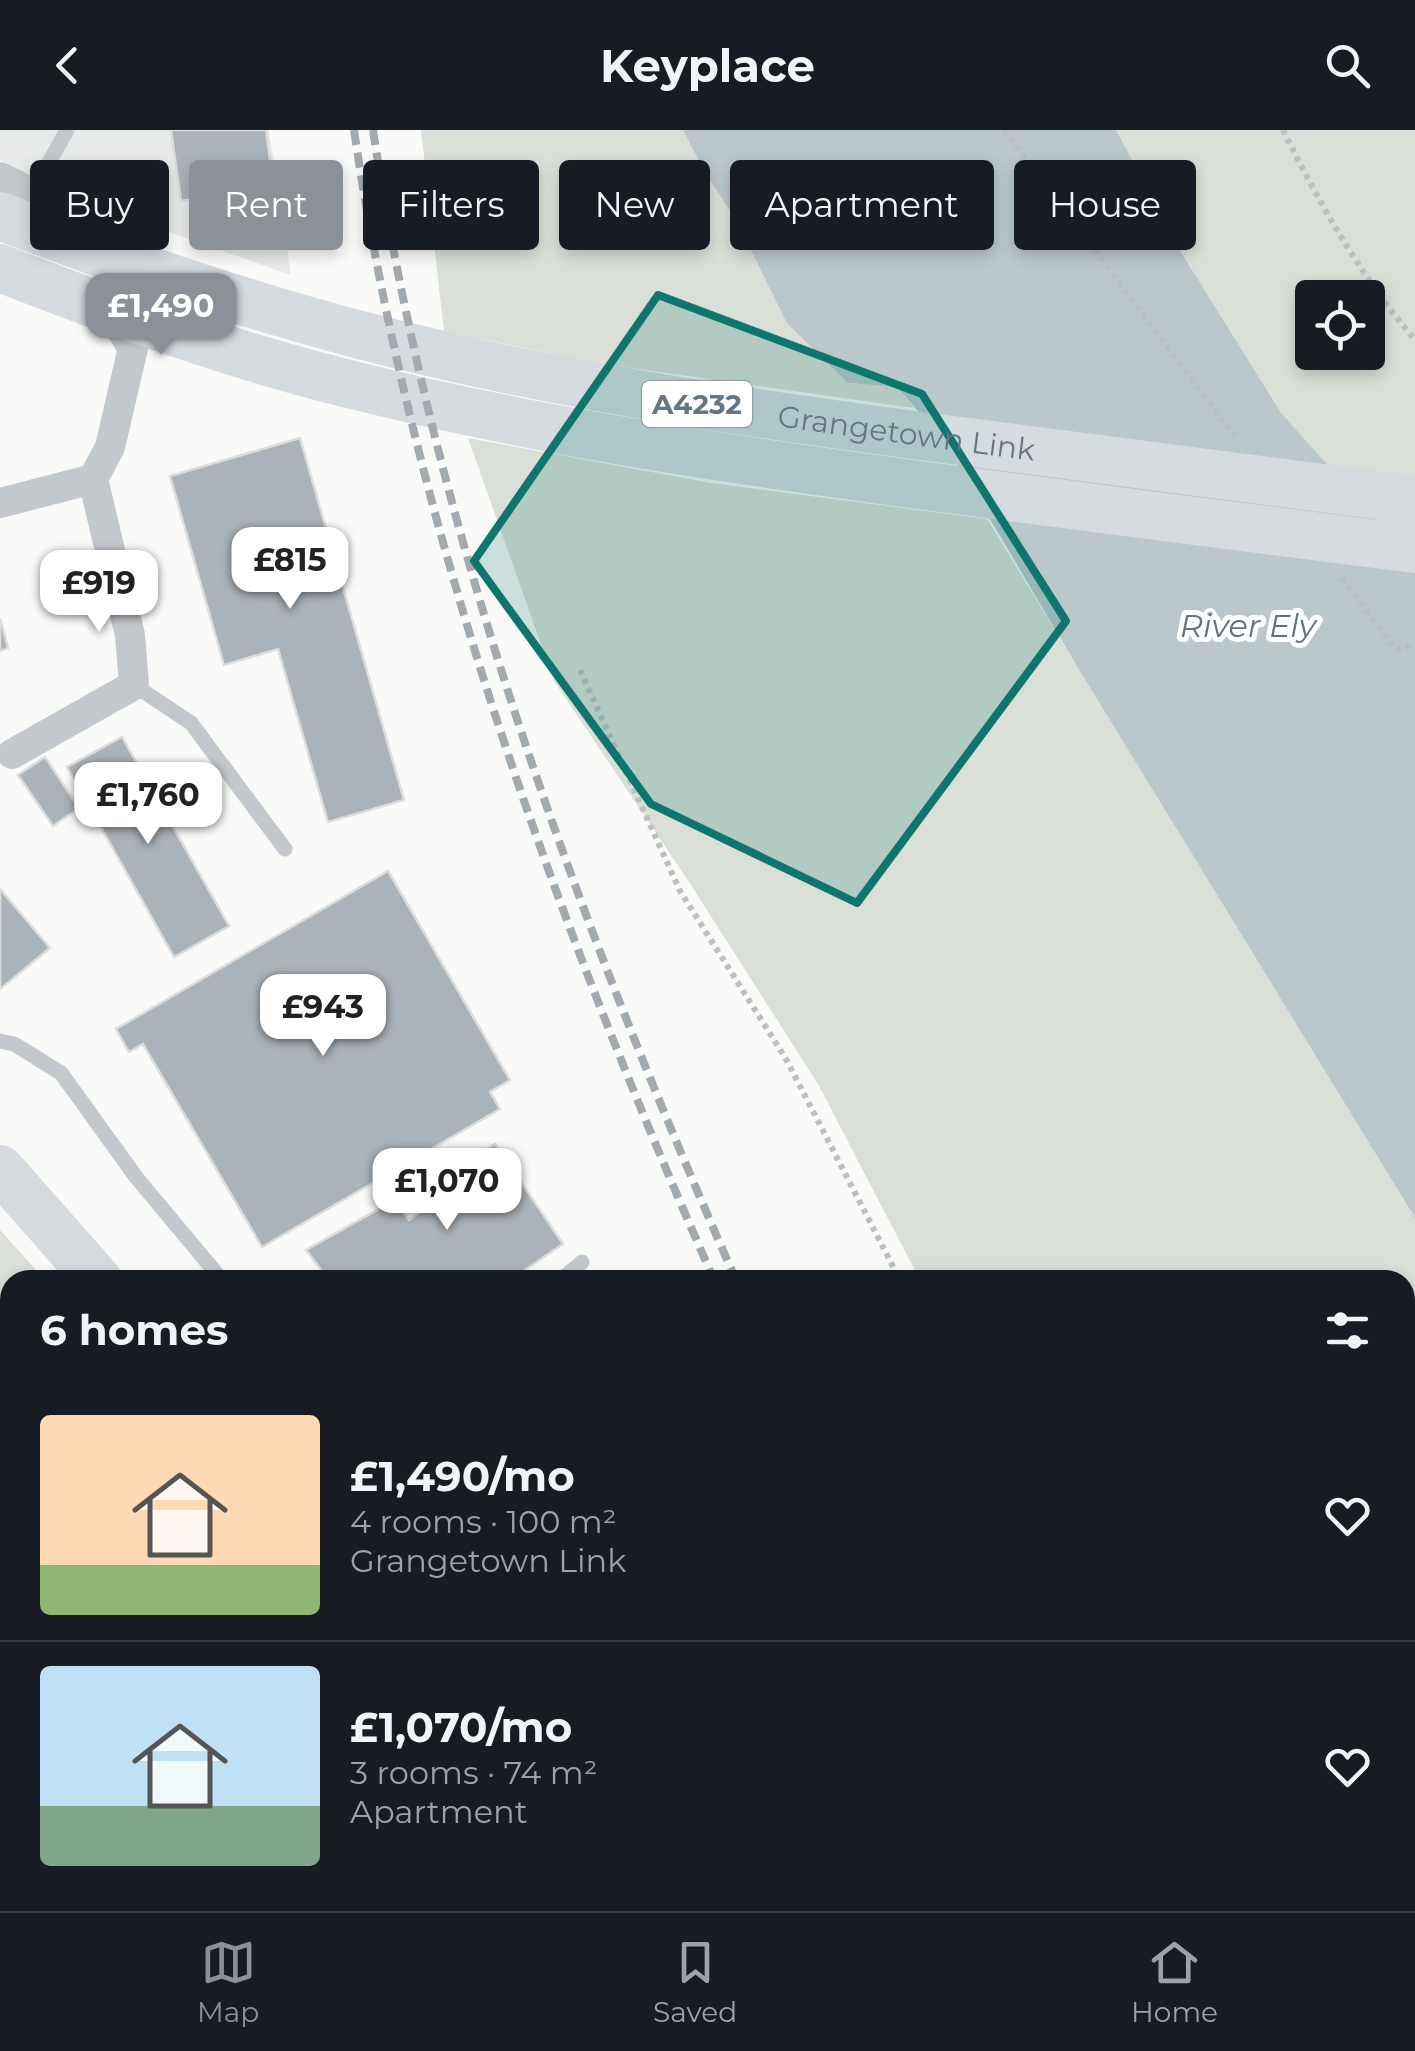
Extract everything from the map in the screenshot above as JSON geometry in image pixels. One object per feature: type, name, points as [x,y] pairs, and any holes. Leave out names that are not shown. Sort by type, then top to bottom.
[{"type":"main road","name":"Grangetown Link","points":[[16,204],[220,296],[346,332],[519,372],[836,424],[1415,500]]},
{"type":"main road","name":"Grangetown Link","points":[[0,268],[80,300],[341,383],[545,428],[733,460],[1415,549]]},
{"type":"main road","points":[[0,1169],[89,1270]]},
{"type":"street","points":[[0,177],[16,204],[133,348],[110,447],[93,479],[130,636],[134,685],[12,754]]},
{"type":"street","points":[[0,503],[93,479]]},
{"type":"lane","points":[[16,204],[67,130]]},
{"type":"lane","points":[[134,685],[191,723],[285,849]]},
{"type":"lane","points":[[0,1041],[14,1044],[61,1073],[136,1176],[214,1270]]},
{"type":"lane","points":[[573,1270],[582,1262]]},
{"type":"path","points":[[1004,130],[1240,443]]},
{"type":"path","points":[[1283,130],[1361,266],[1389,310],[1415,340]]},
{"type":"path","points":[[1336,570],[1396,650],[1415,645]]},
{"type":"path","points":[[580,670],[680,890],[786,1059],[895,1270]]},
{"type":"highlighted area","points":[[658,295],[922,394],[1066,621],[857,903],[651,804],[474,561]]},
{"type":"shaded area","points":[[0,130],[269,130],[274,160],[189,160],[189,239],[169,232],[169,160],[30,160],[30,176],[0,160]]},
{"type":"shaded area","points":[[421,130],[683,130],[698,160],[559,160],[559,250],[710,250],[710,180],[730,210],[730,250],[757,250],[848,383],[897,387],[914,408],[595,363],[444,331],[435,250],[539,250],[539,160],[424,160]]},
{"type":"shaded area","points":[[1102,130],[1415,130],[1415,568],[1301,451],[1176,250],[1196,250],[1196,160],[1121,160]]},
{"type":"shaded area","points":[[220,250],[287,250],[291,275]]},
{"type":"shaded area","points":[[468,438],[711,483],[987,519],[1415,1218],[1415,1270],[915,1270],[818,1084],[554,681]]},
{"type":"shaded area","points":[[0,1230],[36,1270],[0,1270]]},
{"type":"water","name":"River Ely","points":[[683,130],[1116,130],[1132,160],[1014,160],[1014,250],[1180,250],[1281,413],[1415,563],[1415,1218],[1078,668],[944,441],[897,387],[848,383],[787,323],[751,250],[994,250],[994,160],[730,160],[730,210],[710,180],[710,160],[698,160]]},
{"type":"building","points":[[171,130],[266,130],[270,160],[189,160],[189,200],[181,201]]},
{"type":"building","points":[[300,438],[404,800],[328,822],[278,649],[224,665],[170,476]]},
{"type":"building","points":[[0,618],[8,648],[0,651]]},
{"type":"building","points":[[122,737],[229,926],[174,957],[67,767]]},
{"type":"building","points":[[45,757],[79,808],[53,826],[18,775]]},
{"type":"building","points":[[388,871],[510,1080],[490,1092],[500,1109],[262,1247],[143,1044],[129,1052],[116,1029]]},
{"type":"building","points":[[0,889],[50,948],[0,989]]},
{"type":"building","points":[[495,1144],[563,1244],[525,1270],[321,1270],[306,1250],[395,1200],[409,1220],[448,1194],[440,1182]]},
{"type":"railway","points":[[354,130],[380,278],[412,425],[496,717],[598,1003],[710,1270]]},
{"type":"railway","points":[[373,130],[399,279],[432,426],[516,717],[619,1001],[732,1270]]}]
